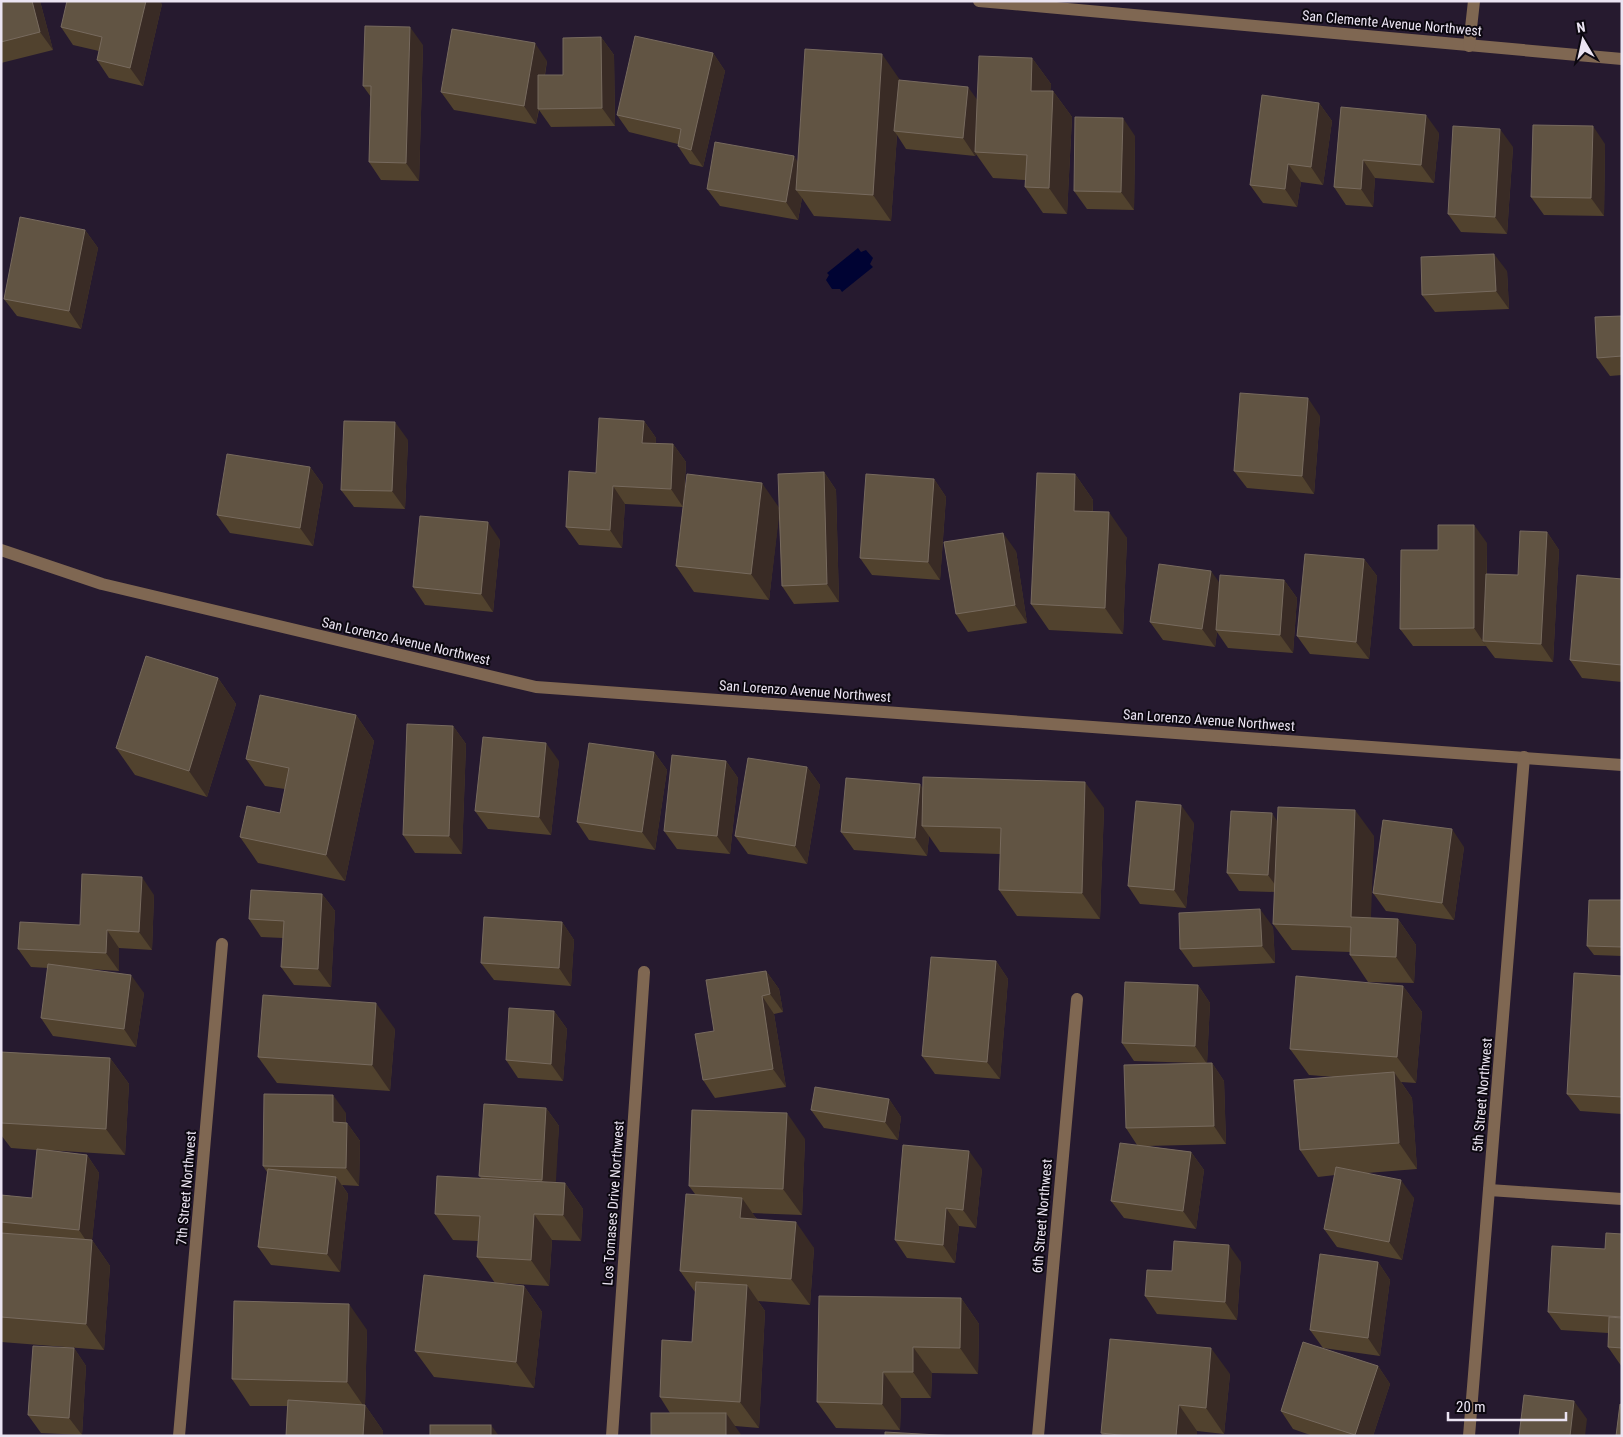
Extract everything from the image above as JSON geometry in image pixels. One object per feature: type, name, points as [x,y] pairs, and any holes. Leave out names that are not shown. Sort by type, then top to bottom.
[{"type":"street","name":"San Clemente Avenue Northwest","points":[[979,1],[1622,59]]},
{"type":"street","points":[[1469,46],[1474,1]]},
{"type":"street","name":"San Lorenzo Avenue Northwest","points":[[1,550],[102,584],[536,687],[1622,765]]},
{"type":"street","name":"5th Street Northwest","points":[[1469,1436],[1524,757]]},
{"type":"street","name":"7th Street Northwest","points":[[179,1436],[222,944]]},
{"type":"street","name":"Los Tomases Drive Northwest","points":[[612,1436],[644,972]]},
{"type":"street","name":"6th Street Northwest","points":[[1038,1436],[1077,999]]},
{"type":"street","points":[[1489,1190],[1622,1199]]},
{"type":"shaded area","points":[[858,248],[861,252],[866,250],[873,258],[870,264],[873,267],[842,292],[840,289],[832,289],[826,280],[829,275],[827,273]]},
{"type":"building","points":[[1,1],[32,1],[40,32],[1,42]]},
{"type":"building","points":[[67,1],[146,1],[130,68],[97,60],[102,37],[61,27]]},
{"type":"building","points":[[365,26],[410,27],[406,163],[369,162],[371,86],[363,86]]},
{"type":"building","points":[[452,29],[535,43],[524,106],[441,92]]},
{"type":"building","points":[[635,36],[713,53],[691,150],[678,146],[681,129],[617,115]]},
{"type":"building","points":[[601,37],[602,108],[538,109],[538,75],[563,75],[563,38]]},
{"type":"building","points":[[805,49],[882,54],[873,195],[796,190]]},
{"type":"building","points":[[979,56],[1032,58],[1031,91],[1053,91],[1049,188],[1025,187],[1027,155],[975,152]]},
{"type":"building","points":[[899,80],[968,87],[963,138],[894,131]]},
{"type":"building","points":[[1262,95],[1319,103],[1311,167],[1288,164],[1285,189],[1250,185]]},
{"type":"building","points":[[1341,107],[1426,115],[1421,165],[1363,160],[1361,189],[1334,187]]},
{"type":"building","points":[[1075,117],[1123,118],[1121,192],[1074,191]]},
{"type":"building","points":[[1533,125],[1593,126],[1591,198],[1531,197]]},
{"type":"building","points":[[1453,126],[1500,129],[1495,217],[1448,214]]},
{"type":"building","points":[[715,142],[794,156],[786,202],[707,189]]},
{"type":"building","points":[[20,217],[85,230],[69,311],[4,299]]},
{"type":"building","points":[[1494,254],[1496,291],[1422,295],[1421,257]]},
{"type":"building","points":[[1622,316],[1622,356],[1597,358],[1595,317]]},
{"type":"building","points":[[1240,393],[1308,398],[1302,476],[1234,471]]},
{"type":"building","points":[[599,418],[644,421],[642,443],[673,444],[671,489],[613,486],[610,530],[566,527],[569,471],[596,473]]},
{"type":"building","points":[[344,421],[395,422],[392,491],[341,490]]},
{"type":"building","points":[[227,454],[310,467],[300,528],[217,515]]},
{"type":"building","points":[[824,472],[827,584],[782,586],[778,474]]},
{"type":"building","points":[[1037,473],[1075,474],[1074,511],[1109,512],[1105,608],[1031,604]]},
{"type":"building","points":[[687,474],[762,483],[751,574],[676,566]]},
{"type":"building","points":[[866,474],[934,479],[928,562],[860,558]]},
{"type":"building","points":[[420,516],[488,522],[481,594],[413,587]]},
{"type":"building","points":[[1438,525],[1474,525],[1474,628],[1400,629],[1401,550],[1438,550]]},
{"type":"building","points":[[1520,531],[1547,532],[1541,644],[1483,641],[1486,574],[1518,575]]},
{"type":"building","points":[[1003,533],[1015,605],[956,614],[944,542]]},
{"type":"building","points":[[1305,554],[1364,559],[1356,642],[1297,636]]},
{"type":"building","points":[[1159,564],[1211,571],[1202,629],[1150,622]]},
{"type":"building","points":[[1220,575],[1284,580],[1280,635],[1216,630]]},
{"type":"building","points":[[1577,575],[1622,579],[1622,665],[1570,660]]},
{"type":"building","points":[[146,656],[218,678],[189,771],[116,748]]},
{"type":"building","points":[[260,695],[356,715],[326,855],[240,837],[247,806],[280,813],[289,768],[246,759]]},
{"type":"building","points":[[407,724],[453,726],[449,836],[403,835]]},
{"type":"building","points":[[483,737],[546,743],[539,817],[475,811]]},
{"type":"building","points":[[589,743],[654,752],[642,832],[577,822]]},
{"type":"building","points":[[672,755],[726,761],[717,836],[664,831]]},
{"type":"building","points":[[748,758],[807,767],[795,846],[735,836]]},
{"type":"building","points":[[923,777],[1085,782],[1082,893],[999,890],[1001,828],[922,826]]},
{"type":"building","points":[[846,778],[920,784],[915,838],[841,832]]},
{"type":"building","points":[[1136,801],[1181,805],[1174,890],[1128,886]]},
{"type":"building","points":[[1278,807],[1355,810],[1351,917],[1398,919],[1396,957],[1350,955],[1351,927],[1273,924]]},
{"type":"building","points":[[1231,811],[1272,813],[1268,875],[1227,873]]},
{"type":"building","points":[[1383,820],[1452,829],[1442,903],[1373,893]]},
{"type":"building","points":[[82,874],[142,877],[139,932],[107,930],[106,953],[18,949],[20,922],[80,925]]},
{"type":"building","points":[[251,890],[322,894],[318,969],[281,967],[284,921],[249,919]]},
{"type":"building","points":[[1589,900],[1622,900],[1622,947],[1587,946]]},
{"type":"building","points":[[1260,909],[1262,946],[1180,949],[1179,913]]},
{"type":"building","points":[[484,917],[562,922],[559,968],[481,963]]},
{"type":"building","points":[[931,957],[996,961],[987,1062],[922,1056]]},
{"type":"building","points":[[48,964],[131,975],[124,1029],[41,1018]]},
{"type":"building","points":[[766,971],[770,994],[762,996],[773,1069],[703,1080],[695,1034],[714,1031],[706,980]]},
{"type":"building","points":[[1574,973],[1622,976],[1622,1097],[1567,1094]]},
{"type":"building","points":[[1296,976],[1403,986],[1397,1057],[1290,1049]]},
{"type":"building","points":[[1125,982],[1198,985],[1195,1046],[1122,1043]]},
{"type":"building","points":[[263,995],[376,1003],[372,1065],[258,1057]]},
{"type":"building","points":[[509,1008],[554,1011],[551,1064],[506,1060]]},
{"type":"building","points":[[1,1052],[110,1058],[106,1129],[1,1123]]},
{"type":"building","points":[[1212,1063],[1214,1126],[1126,1128],[1124,1065]]},
{"type":"building","points":[[1394,1072],[1399,1143],[1300,1150],[1294,1080]]},
{"type":"building","points":[[815,1087],[889,1099],[885,1122],[811,1110]]},
{"type":"building","points":[[264,1094],[333,1095],[333,1122],[347,1123],[346,1168],[263,1166]]},
{"type":"building","points":[[484,1104],[546,1108],[542,1180],[479,1176]]},
{"type":"building","points":[[692,1110],[787,1113],[783,1189],[689,1186]]},
{"type":"building","points":[[1120,1143],[1191,1152],[1183,1211],[1111,1201]]},
{"type":"building","points":[[903,1145],[969,1151],[963,1210],[946,1208],[943,1245],[895,1240]]},
{"type":"building","points":[[37,1149],[87,1155],[79,1230],[1,1222],[1,1195],[32,1198]]},
{"type":"building","points":[[1336,1167],[1401,1180],[1389,1242],[1324,1229]]},
{"type":"building","points":[[268,1169],[336,1177],[327,1254],[258,1247]]},
{"type":"building","points":[[437,1176],[565,1183],[563,1215],[534,1214],[531,1260],[477,1257],[480,1216],[435,1214]]},
{"type":"building","points":[[686,1194],[742,1198],[740,1218],[796,1222],[791,1279],[680,1271]]},
{"type":"building","points":[[1,1233],[92,1240],[86,1324],[1,1317]]},
{"type":"building","points":[[1606,1233],[1622,1234],[1622,1317],[1548,1312],[1552,1246],[1605,1249]]},
{"type":"building","points":[[1174,1241],[1229,1245],[1225,1302],[1145,1296],[1147,1270],[1172,1271]]},
{"type":"building","points":[[1320,1254],[1378,1262],[1368,1338],[1310,1330]]},
{"type":"building","points":[[424,1275],[524,1286],[516,1362],[415,1351]]},
{"type":"building","points":[[696,1282],[747,1285],[740,1402],[660,1397],[662,1340],[692,1342]]},
{"type":"building","points":[[819,1296],[961,1298],[960,1348],[913,1347],[913,1372],[883,1372],[882,1404],[817,1402]]},
{"type":"building","points":[[234,1301],[349,1304],[347,1382],[232,1379]]},
{"type":"building","points":[[1609,1317],[1622,1318],[1622,1348],[1608,1347]]},
{"type":"building","points":[[1110,1339],[1211,1348],[1206,1408],[1179,1405],[1176,1436],[1128,1436],[1101,1433]]},
{"type":"building","points":[[1303,1342],[1378,1366],[1355,1435],[1281,1411]]},
{"type":"building","points":[[33,1346],[74,1348],[69,1418],[28,1415]]},
{"type":"building","points":[[1524,1395],[1574,1401],[1570,1436],[1519,1436]]},
{"type":"building","points":[[288,1400],[365,1405],[363,1436],[286,1436]]},
{"type":"building","points":[[1620,1404],[1622,1405],[1622,1436],[1616,1436]]},
{"type":"building","points":[[651,1413],[726,1413],[726,1436],[651,1436]]},
{"type":"building","points":[[430,1425],[491,1425],[491,1436],[430,1436]]},
{"type":"building","points":[[885,1432],[956,1436],[885,1436]]}]
